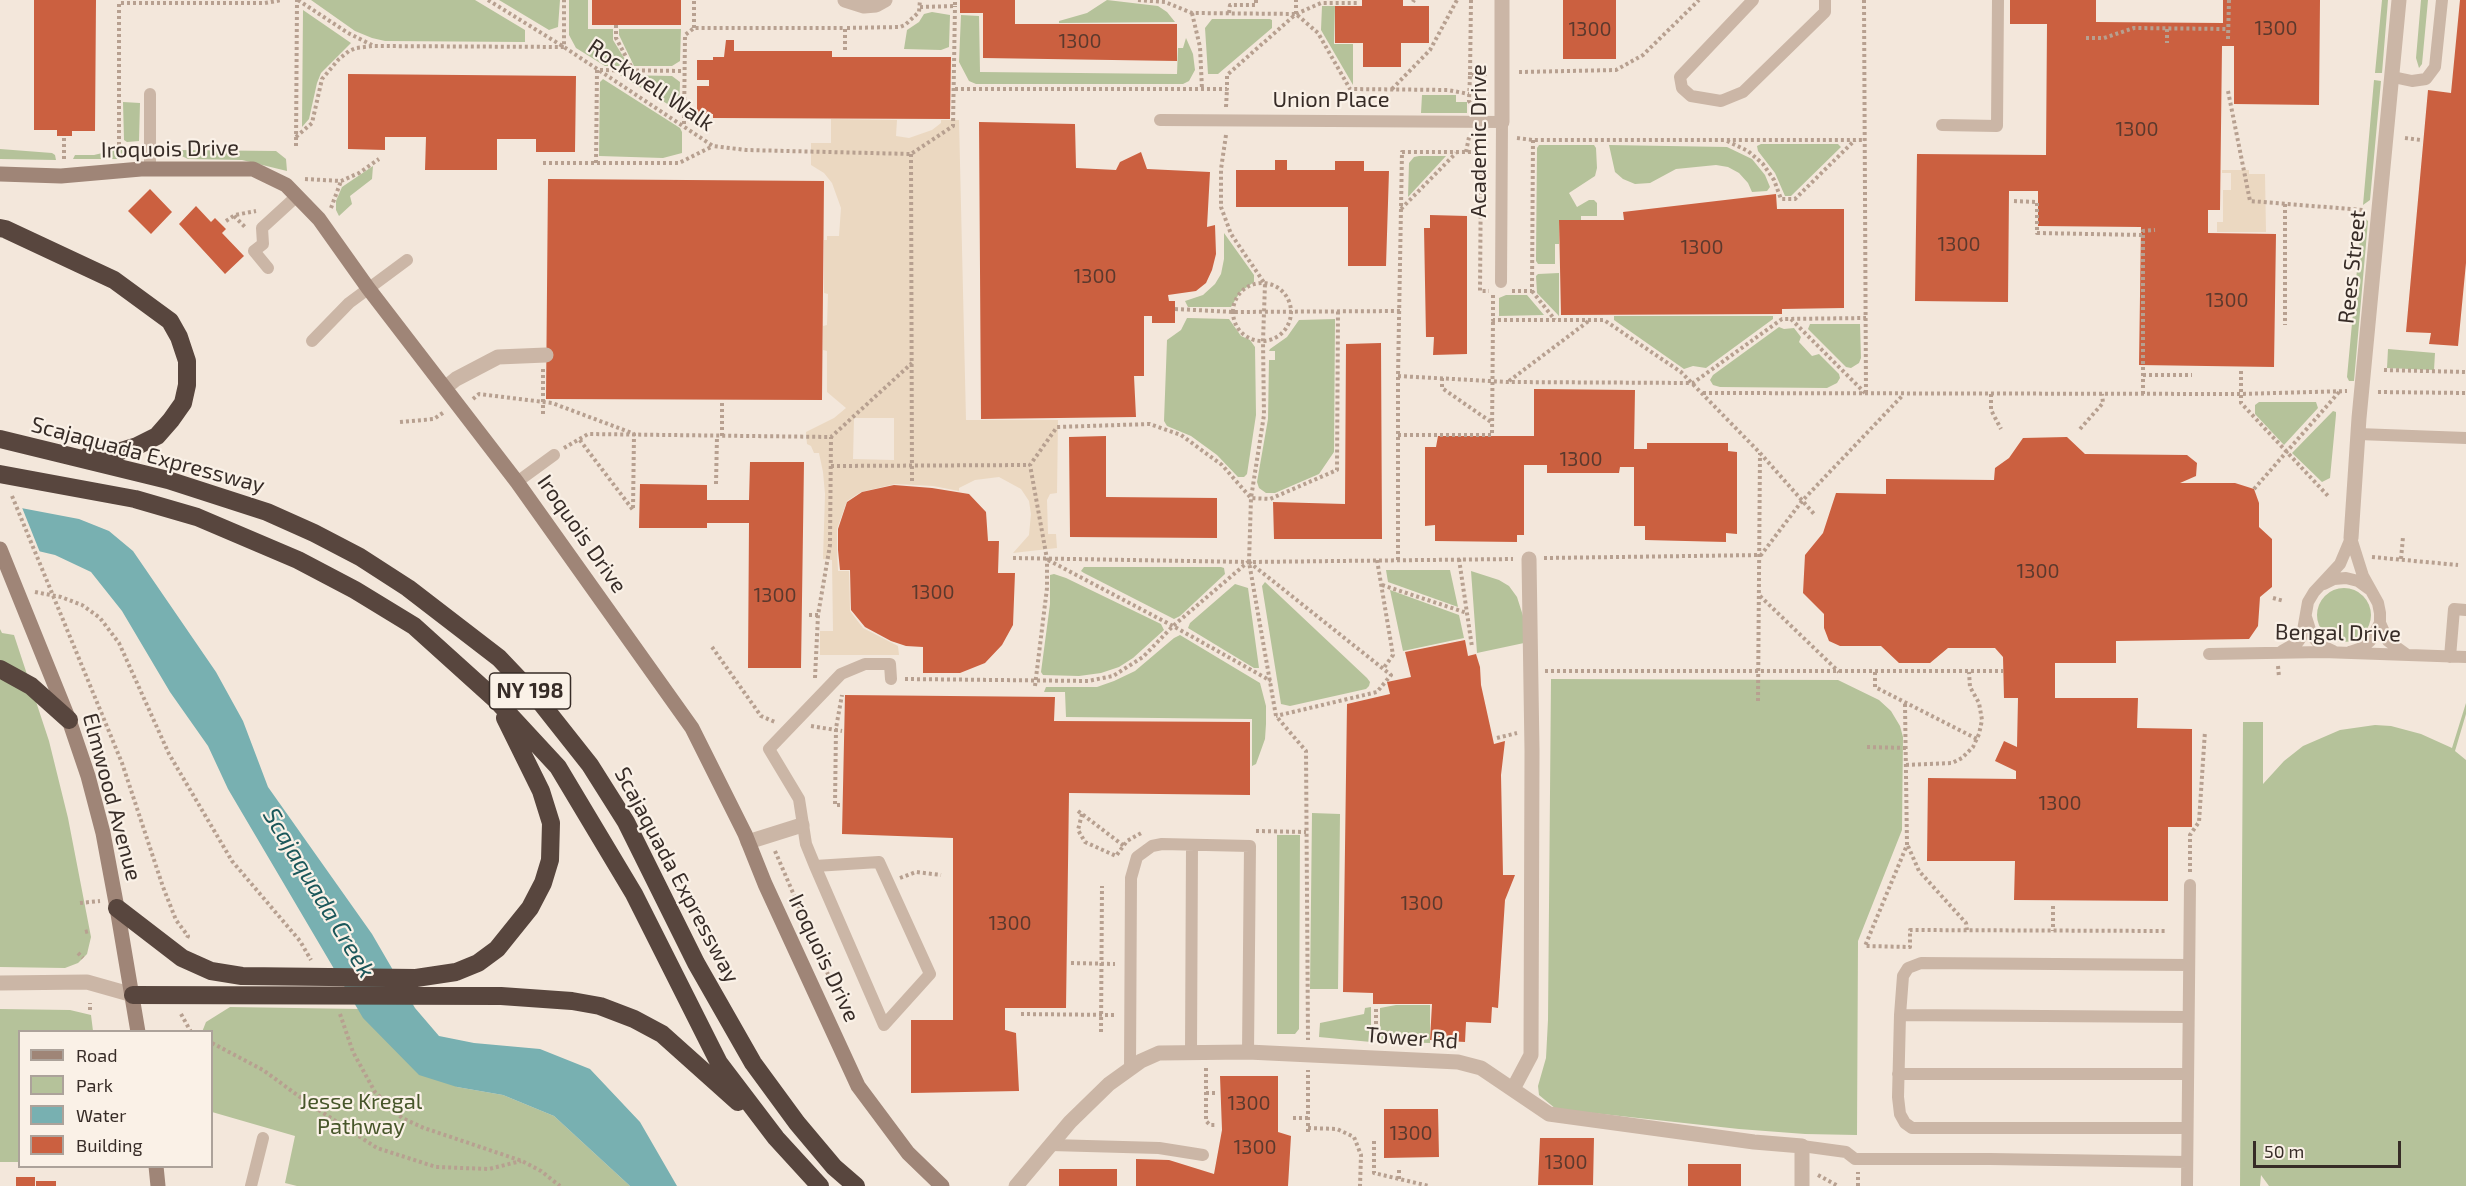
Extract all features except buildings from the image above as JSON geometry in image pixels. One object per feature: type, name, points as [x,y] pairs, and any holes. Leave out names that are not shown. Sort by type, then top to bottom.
[{"type":"highway","points":[[0,228],[114,280],[138,297],[170,321],[179,337],[187,361],[187,385],[183,403],[157,436],[137,446],[111,454],[66,456]]},
{"type":"highway","name":"Scajaquada Expressway","points":[[0,440],[168,480],[267,512],[360,557],[408,588],[499,658],[537,698],[590,765],[626,822],[696,963],[753,1063],[797,1123],[834,1167],[856,1186]]},
{"type":"highway","name":"Scajaquada Expressway","points":[[5,482],[135,499],[198,517],[298,560],[356,590],[414,626],[496,700],[558,767],[634,894],[719,1063],[776,1138],[820,1186]]},
{"type":"highway","points":[[0,669],[30,686],[69,720]]},
{"type":"highway","points":[[117,908],[182,958],[211,971],[242,976],[310,972],[433,977],[456,972],[478,963],[497,949],[530,908],[543,883],[550,860],[551,823],[542,791],[496,700]]},
{"type":"highway","points":[[133,995],[501,996],[572,1001],[600,1006],[634,1019],[662,1034],[776,1138]]},
{"type":"street","points":[[844,0],[864,6],[876,5],[885,0]]},
{"type":"street","name":"Academic Drive","points":[[1502,0],[1502,122]]},
{"type":"street","name":"Rees Street","points":[[2351,538],[2358,434],[2399,0]]},
{"type":"street","name":"Iroquois Drive","points":[[0,174],[61,176],[150,169],[253,169],[286,184],[319,219],[368,288],[517,482],[692,728],[748,842],[858,1086],[908,1153],[942,1186]]},
{"type":"street","points":[[445,388],[456,379],[498,357],[545,360]]},
{"type":"street","name":"Elmwood Avenue","points":[[0,549],[69,720],[88,776],[103,833],[138,1030]]},
{"type":"street","points":[[1513,1089],[1531,1055],[1533,751],[1529,559]]},
{"type":"street","points":[[748,842],[802,825]]},
{"type":"street","points":[[0,983],[87,982],[133,995]]},
{"type":"street","name":"Tower Rd","points":[[1016,1186],[1078,1114],[1109,1084],[1130,1068],[1159,1053],[1248,1052],[1458,1062],[1481,1068],[1549,1114],[1754,1142],[1802,1146]]},
{"type":"street","points":[[1802,1146],[1802,1186]]},
{"type":"street","points":[[156,1168],[158,1186]]},
{"type":"lane","points":[[1754,0],[1680,76],[1682,88],[1691,96],[1721,101],[1743,92],[1825,12],[1825,0]]},
{"type":"lane","points":[[1942,125],[1997,126],[1998,0]]},
{"type":"lane","points":[[2393,77],[2412,81],[2426,80],[2435,67],[2442,0]]},
{"type":"lane","points":[[150,94],[150,169]]},
{"type":"lane","name":"Union Place","points":[[1160,120],[1502,122]]},
{"type":"lane","name":"Academic Drive","points":[[1502,122],[1502,286]]},
{"type":"lane","points":[[268,268],[254,251],[263,244],[261,228],[297,196]]},
{"type":"lane","points":[[312,341],[349,303],[407,260]]},
{"type":"lane","points":[[2358,434],[2466,438]]},
{"type":"lane","points":[[517,482],[554,455]]},
{"type":"lane","points":[[2278,652],[2298,642],[2302,636],[2308,602],[2314,592],[2340,564],[2351,538]]},
{"type":"lane","points":[[2351,538],[2359,567],[2378,603],[2380,623],[2388,641],[2407,655]]},
{"type":"lane","points":[[2323,584],[2334,579],[2346,578],[2358,581],[2370,590]]},
{"type":"lane","points":[[2450,657],[2454,609],[2466,610]]},
{"type":"lane","points":[[2306,617],[2312,636],[2320,645],[2330,651],[2342,653],[2362,648],[2376,633],[2380,623]]},
{"type":"lane","name":"Bengal Drive","points":[[2209,654],[2278,652],[2466,657]]},
{"type":"lane","points":[[815,866],[879,862],[930,974],[884,1025],[815,866],[805,840],[799,799],[769,749],[841,674],[866,664],[890,664],[891,679]]},
{"type":"lane","points":[[1130,1068],[1131,878],[1137,857],[1152,846],[1162,844],[1250,846],[1248,1052]]},
{"type":"lane","points":[[1191,1052],[1192,845]]},
{"type":"lane","points":[[2187,1186],[2190,885]]},
{"type":"lane","points":[[2187,1128],[1912,1128],[1905,1123],[1900,1114],[1898,1074],[1903,976],[1908,968],[1922,963],[2188,965]]},
{"type":"lane","points":[[1900,1015],[2188,1017]]},
{"type":"lane","points":[[1898,1074],[2188,1074]]},
{"type":"lane","points":[[251,1186],[263,1138]]},
{"type":"lane","points":[[1051,1145],[1159,1148],[1203,1155]]},
{"type":"lane","points":[[1802,1146],[1846,1152],[1855,1159],[2187,1162]]},
{"type":"path","points":[[119,145],[119,3],[265,3],[282,0]]},
{"type":"path","points":[[297,0],[348,33],[373,46]]},
{"type":"path","points":[[296,146],[297,0]]},
{"type":"path","name":"Rockwell Walk","points":[[488,0],[564,47],[713,146],[746,150],[912,154]]},
{"type":"path","points":[[296,137],[312,123],[320,83],[327,72],[346,53],[356,48],[373,46],[564,47],[564,0]]},
{"type":"path","points":[[694,0],[694,28]]},
{"type":"path","points":[[684,125],[685,35],[694,28],[900,27],[919,12],[920,0]]},
{"type":"path","points":[[912,483],[912,154],[953,126],[955,0]]},
{"type":"path","points":[[1138,0],[1170,2],[1192,13],[1296,14],[1318,33],[1350,89],[1448,90],[1469,94]]},
{"type":"path","points":[[1229,13],[1230,5],[1256,5],[1256,0]]},
{"type":"path","points":[[1296,0],[1296,14]]},
{"type":"path","points":[[1392,89],[1429,52],[1457,0]]},
{"type":"path","points":[[1471,0],[1469,101],[1473,109]]},
{"type":"path","points":[[1512,72],[1616,70],[1643,55],[1699,0]]},
{"type":"path","points":[[1864,0],[1866,394]]},
{"type":"path","points":[[2228,39],[2229,0]]},
{"type":"path","points":[[1265,284],[1247,288],[1240,294],[1234,312],[1235,321],[1245,336],[1263,341],[1280,335],[1286,328],[1291,311],[1286,296],[1280,290],[1265,284],[1231,234],[1221,207],[1227,75],[1296,14],[1321,3],[1358,3]]},
{"type":"path","points":[[920,7],[955,6]]},
{"type":"path","points":[[1192,13],[1200,47],[1202,89]]},
{"type":"path","points":[[616,25],[616,38],[633,70]]},
{"type":"path","points":[[845,28],[845,50]]},
{"type":"path","points":[[2086,38],[2104,38],[2134,28],[2228,29]]},
{"type":"path","points":[[2167,29],[2167,43]]},
{"type":"path","points":[[596,163],[597,70],[684,70]]},
{"type":"path","points":[[1470,75],[1492,74]]},
{"type":"path","points":[[955,89],[1227,89]]},
{"type":"path","points":[[2228,91],[2250,201],[2358,209]]},
{"type":"path","points":[[64,136],[64,159]]},
{"type":"path","points":[[1466,152],[1469,136]]},
{"type":"path","points":[[1512,137],[1533,140],[1864,140]]},
{"type":"path","points":[[2405,138],[2421,140]]},
{"type":"path","points":[[1533,140],[1532,291],[1555,320]]},
{"type":"path","points":[[1725,140],[1748,151],[1763,164],[1774,180],[1781,199],[1795,199],[1856,140]]},
{"type":"path","points":[[543,163],[678,163],[713,146]]},
{"type":"path","points":[[1398,435],[1492,435],[1493,291],[1480,291],[1481,164],[1474,152],[1402,152],[1398,376],[1398,435],[1398,560]]},
{"type":"path","points":[[1401,209],[1456,152]]},
{"type":"path","points":[[305,178],[341,181],[359,173],[379,159]]},
{"type":"path","points":[[329,211],[341,181]]},
{"type":"path","points":[[2014,201],[2039,200],[2037,232],[2143,235]]},
{"type":"path","points":[[2285,204],[2285,325]]},
{"type":"path","points":[[226,221],[234,216],[258,209]]},
{"type":"path","points":[[234,216],[249,231]]},
{"type":"path","points":[[2143,394],[2143,231],[2155,230]]},
{"type":"path","points":[[1265,284],[1264,416],[1251,498],[1249,562],[1272,682],[1276,716],[1306,751],[1308,1041]]},
{"type":"path","points":[[1502,286],[1532,291]]},
{"type":"path","points":[[1175,309],[1234,312],[1400,311]]},
{"type":"path","points":[[1035,686],[1047,588],[1047,559],[1030,465],[1057,427],[1150,424],[1181,435],[1214,459],[1251,498],[1270,499],[1337,470],[1338,311]]},
{"type":"path","points":[[1398,376],[1508,382],[1693,383],[1782,319],[1866,318]]},
{"type":"path","points":[[1791,319],[1866,394]]},
{"type":"path","points":[[1493,320],[1604,320],[1693,383],[1815,515]]},
{"type":"path","points":[[1508,382],[1590,320]]},
{"type":"path","points":[[543,414],[545,360]]},
{"type":"path","points":[[634,434],[633,510],[578,439],[588,434],[634,434],[831,437],[912,363]]},
{"type":"path","points":[[2384,370],[2466,372]]},
{"type":"path","points":[[2241,371],[2241,403],[2330,497]]},
{"type":"path","points":[[2143,375],[2192,375]]},
{"type":"path","points":[[1442,378],[1442,388],[1492,422]]},
{"type":"path","points":[[2254,489],[2340,391]]},
{"type":"path","points":[[1703,393],[2241,394],[2351,392]]},
{"type":"path","points":[[2377,392],[2466,393]]},
{"type":"path","points":[[472,399],[479,394],[543,402],[594,417],[634,434]]},
{"type":"path","points":[[1761,555],[1802,501],[1903,394]]},
{"type":"path","points":[[1991,394],[1991,410],[2001,429]]},
{"type":"path","points":[[2080,429],[2103,402],[2102,394]]},
{"type":"path","points":[[717,484],[722,399]]},
{"type":"path","points":[[400,422],[434,419],[447,410]]},
{"type":"path","points":[[812,687],[815,680],[819,615],[830,545],[831,437]]},
{"type":"path","points":[[1758,701],[1761,555],[1760,453]]},
{"type":"path","points":[[831,466],[1030,465]]},
{"type":"path","points":[[5,482],[122,763],[176,920],[189,936]]},
{"type":"path","points":[[2401,559],[2403,537]]},
{"type":"path","points":[[1012,558],[1249,562],[1761,555]]},
{"type":"path","points":[[2365,556],[2458,564]]},
{"type":"path","points":[[1047,559],[1272,682]]},
{"type":"path","points":[[1459,559],[1472,647]]},
{"type":"path","points":[[1377,560],[1393,655],[1383,669]]},
{"type":"path","points":[[891,679],[1088,681],[1113,676],[1143,657],[1173,626],[1249,562]]},
{"type":"path","points":[[1249,562],[1391,675],[1377,692],[1276,716]]},
{"type":"path","points":[[1381,584],[1467,613]]},
{"type":"path","points":[[30,591],[61,597],[82,605],[100,618],[119,643],[169,754],[232,861],[300,941],[310,972]]},
{"type":"path","points":[[1759,595],[1839,672]]},
{"type":"path","points":[[2273,598],[2284,601]]},
{"type":"path","points":[[810,615],[819,615]]},
{"type":"path","points":[[712,647],[761,716],[775,722],[782,721]]},
{"type":"path","points":[[2278,665],[2279,677]]},
{"type":"path","points":[[1531,670],[2003,671]]},
{"type":"path","points":[[1875,672],[1875,687],[1977,739]]},
{"type":"path","points":[[1906,765],[1952,763],[1968,754],[1981,728],[1981,711],[1970,687],[1970,672]]},
{"type":"path","points":[[840,805],[835,805],[835,749],[842,692]]},
{"type":"path","points":[[1905,704],[1907,845],[1864,946],[1910,946],[1910,930],[2165,931]]},
{"type":"path","points":[[808,726],[836,732],[842,731]]},
{"type":"path","points":[[1497,738],[1524,731]]},
{"type":"path","points":[[2190,885],[2190,835],[2199,822],[2205,731]]},
{"type":"path","points":[[1867,747],[1906,748]]},
{"type":"path","points":[[835,749],[842,749]]},
{"type":"path","points":[[1116,856],[1085,842],[1078,830],[1080,812],[1124,846]]},
{"type":"path","points":[[1264,832],[1306,832]]},
{"type":"path","points":[[1907,845],[1923,877],[1966,923],[1967,930]]},
{"type":"path","points":[[775,850],[834,989]]},
{"type":"path","points":[[916,872],[941,875]]},
{"type":"path","points":[[1101,1032],[1103,1015],[1102,886]]},
{"type":"path","points":[[2053,906],[2053,931]]},
{"type":"path","points":[[169,920],[176,920]]},
{"type":"path","points":[[78,953],[83,958]]},
{"type":"path","points":[[1071,963],[1103,964]]},
{"type":"path","points":[[90,1003],[90,1010]]},
{"type":"path","points":[[337,1004],[353,1052],[375,1092],[402,1118],[424,1128],[522,1161],[542,1171],[560,1186]]},
{"type":"path","points":[[1376,1009],[1376,1048]]},
{"type":"path","points":[[1021,1014],[1103,1015]]},
{"type":"path","points":[[213,1044],[263,1070],[377,1148],[436,1167],[489,1169],[522,1161]]},
{"type":"path","points":[[1206,1064],[1206,1121],[1210,1125],[1217,1125]]},
{"type":"path","points":[[1308,1066],[1308,1130],[1337,1129],[1354,1137],[1361,1155],[1360,1186]]},
{"type":"path","points":[[1206,1093],[1217,1093]]},
{"type":"path","points":[[1293,1118],[1308,1118]]},
{"type":"path","points":[[1374,1141],[1374,1173],[1429,1186]]},
{"type":"path","points":[[1399,1170],[1399,1179]]},
{"type":"path","points":[[1815,1173],[1838,1186]]},
{"type":"path","points":[[1858,1180],[1858,1186]]},
{"type":"green space","points":[[311,0],[475,0],[525,30],[525,42],[385,41],[355,31]]},
{"type":"green space","points":[[499,0],[560,0],[558,27],[549,30]]},
{"type":"green space","points":[[569,0],[588,0],[588,29],[613,29],[613,40],[626,61],[625,66],[605,66],[576,48],[569,35]]},
{"type":"green space","points":[[1107,0],[1158,6],[1175,22],[1059,23],[1059,21],[1087,13]]},
{"type":"green space","points":[[2382,0],[2388,0],[2382,73],[2375,73]]},
{"type":"green space","points":[[2421,0],[2428,0],[2422,64],[2419,68],[2416,58]]},
{"type":"green space","points":[[1322,6],[1335,6],[1334,44],[1353,44],[1353,85],[1321,30]]},
{"type":"green space","points":[[303,10],[351,43],[321,73],[309,119],[302,127]]},
{"type":"green space","points":[[932,12],[950,15],[949,47],[941,50],[904,49],[907,30],[919,22],[924,14]]},
{"type":"green space","points":[[961,15],[979,16],[980,72],[1177,74],[1178,48],[1183,48],[1186,38],[1193,54],[1195,70],[1189,81],[1183,84],[976,84],[969,81],[959,62]]},
{"type":"green space","points":[[1212,19],[1270,19],[1272,28],[1218,74],[1208,74],[1205,28]]},
{"type":"green space","points":[[619,29],[681,29],[680,61],[672,66],[634,66],[619,35]]},
{"type":"green space","points":[[620,75],[672,76],[680,82],[679,111]]},
{"type":"green space","points":[[603,79],[680,128],[682,153],[663,158],[599,156],[600,82]]},
{"type":"green space","points":[[2374,80],[2381,81],[2370,200],[2363,205]]},
{"type":"green space","points":[[1422,95],[1456,95],[1456,102],[1467,102],[1467,113],[1421,113]]},
{"type":"green space","points":[[123,102],[140,103],[139,141],[124,140]]},
{"type":"green space","points":[[1761,144],[1838,144],[1841,147],[1791,196],[1785,196],[1775,173],[1758,151],[1757,146]]},
{"type":"green space","points":[[1539,145],[1594,145],[1596,148],[1595,176],[1569,193],[1577,207],[1589,200],[1594,200],[1597,203],[1597,216],[1581,216],[1581,220],[1559,220],[1559,244],[1555,244],[1555,264],[1538,264],[1536,261],[1537,148]]},
{"type":"green space","points":[[1609,145],[1727,147],[1752,159],[1765,175],[1770,187],[1767,191],[1752,192],[1739,173],[1728,167],[1716,165],[1676,169],[1650,183],[1635,184],[1623,179],[1615,172]]},
{"type":"green space","points":[[0,149],[52,153],[56,160],[0,159]]},
{"type":"green space","points":[[119,149],[132,152],[120,159],[73,159],[75,155],[94,155]]},
{"type":"green space","points":[[171,151],[276,151],[286,159],[287,171],[242,160],[188,159]]},
{"type":"green space","points":[[1446,156],[1408,197],[1409,163],[1414,157]]},
{"type":"green space","points":[[373,166],[372,179],[350,196],[352,204],[339,216],[336,201],[342,187]]},
{"type":"green space","points":[[2362,216],[2368,221],[2354,381],[2349,381],[2347,377]]},
{"type":"green space","points":[[1224,233],[1254,275],[1254,282],[1240,292],[1231,307],[1188,307],[1185,301],[1203,295],[1215,284],[1221,274],[1224,259]]},
{"type":"green space","points":[[1559,273],[1559,316],[1537,293],[1536,276]]},
{"type":"green space","points":[[1506,295],[1527,295],[1544,315],[1499,316],[1499,298]]},
{"type":"green space","points":[[1614,316],[1773,316],[1773,319],[1706,368],[1693,366],[1684,369],[1614,320]]},
{"type":"green space","points":[[1187,318],[1229,319],[1241,336],[1250,340],[1255,347],[1256,415],[1247,474],[1244,477],[1238,477],[1217,455],[1191,436],[1167,426],[1164,421],[1167,340],[1181,330]]},
{"type":"green space","points":[[1335,319],[1334,452],[1319,474],[1275,493],[1266,493],[1259,488],[1257,482],[1268,419],[1269,360],[1275,360],[1275,351],[1269,351],[1287,337],[1299,320]]},
{"type":"green space","points":[[1810,324],[1860,324],[1861,358],[1859,363],[1851,368],[1846,367],[1808,329]]},
{"type":"green space","points":[[1779,327],[1794,328],[1801,337],[1799,342],[1812,356],[1819,354],[1839,374],[1840,378],[1837,383],[1827,388],[1720,387],[1713,385],[1710,380],[1713,375]]},
{"type":"green space","points":[[2388,349],[2435,353],[2434,370],[2387,368]]},
{"type":"green space","points":[[2259,402],[2316,402],[2318,408],[2284,445],[2255,414],[2255,405]]},
{"type":"green space","points":[[2333,411],[2336,415],[2330,478],[2322,482],[2292,453]]},
{"type":"green space","points":[[1084,567],[1221,567],[1224,568],[1225,574],[1174,619],[1084,573],[1081,571]]},
{"type":"green space","points":[[1386,570],[1450,570],[1458,607],[1388,582]]},
{"type":"green space","points":[[1471,571],[1499,580],[1509,586],[1517,597],[1524,619],[1524,643],[1477,653]]},
{"type":"green space","points":[[1054,574],[1161,624],[1164,630],[1133,658],[1119,667],[1101,673],[1079,676],[1043,675],[1041,672],[1050,604],[1050,575]]},
{"type":"green space","points":[[1265,582],[1367,678],[1370,682],[1366,689],[1290,706],[1281,704],[1262,586]]},
{"type":"green space","points":[[1235,584],[1248,588],[1259,668],[1254,668],[1188,628],[1190,623]]},
{"type":"green space","points":[[2339,588],[2349,588],[2359,592],[2367,600],[2371,615],[2367,630],[2359,638],[2349,642],[2339,642],[2329,638],[2321,630],[2317,620],[2317,610],[2321,600],[2329,592]]},
{"type":"green space","points":[[1390,590],[1459,615],[1464,638],[1403,651]]},
{"type":"green space","points":[[0,629],[2,633],[14,635],[49,741],[68,818],[91,937],[87,954],[78,963],[65,968],[0,967]]},
{"type":"green space","points":[[1180,635],[1260,683],[1266,706],[1266,724],[1265,739],[1256,764],[1252,766],[1252,719],[1066,717],[1065,692],[1044,692],[1046,687],[1097,687],[1114,681],[1135,671]]},
{"type":"green space","points":[[1551,679],[1838,680],[1879,700],[1891,711],[1900,726],[1903,737],[1902,830],[1858,941],[1857,1135],[1739,1129],[1556,1109],[1539,1095],[1538,1086],[1546,1058],[1548,1020]]},
{"type":"green space","points":[[2466,703],[2466,714],[2455,751],[2466,760],[2466,1186],[2269,1186],[2261,1175],[2260,1186],[2240,1186],[2243,722],[2263,722],[2263,784],[2284,761],[2303,746],[2340,730],[2375,725],[2391,726],[2421,734],[2452,748]]},
{"type":"green space","points":[[1312,813],[1340,814],[1338,989],[1310,989]]},
{"type":"green space","points":[[1277,835],[1300,835],[1299,1029],[1295,1034],[1277,1034]]},
{"type":"green space","points":[[1396,1005],[1430,1005],[1430,1043],[1380,1042],[1380,1008]]},
{"type":"green space","name":"Jesse Kregal Pathway","points":[[230,1007],[359,1009],[457,1087],[503,1095],[554,1116],[630,1186],[297,1186],[285,1183],[295,1136],[213,1112],[213,1030],[203,1030],[206,1022]]},
{"type":"green space","points":[[1371,1007],[1371,1042],[1319,1037],[1320,1023],[1364,1014],[1365,1008]]},
{"type":"green space","points":[[0,1009],[70,1010],[91,1015],[93,1030],[18,1030],[18,1162],[0,1162]]},
{"type":"shaded area","points":[[831,119],[897,120],[896,136],[909,138],[932,130],[941,123],[941,120],[959,120],[966,420],[1058,420],[1057,493],[1050,494],[1047,500],[1048,534],[1056,534],[1057,548],[1013,553],[1029,535],[1031,514],[1029,501],[1021,489],[999,477],[975,480],[959,488],[959,491],[933,486],[895,484],[861,492],[847,501],[837,529],[837,551],[838,571],[849,571],[850,611],[863,628],[898,646],[899,655],[820,655],[820,631],[833,631],[832,560],[823,559],[825,494],[823,472],[819,453],[814,453],[811,446],[807,444],[806,432],[834,418],[846,408],[827,392],[827,351],[823,350],[823,326],[827,325],[828,294],[824,293],[824,240],[827,240],[827,236],[839,236],[841,208],[832,183],[824,173],[811,165],[811,143],[831,143]],"holes":[[[854,418],[894,418],[894,460],[853,459]]]},
{"type":"shaded area","points":[[2222,170],[2249,170],[2249,174],[2265,174],[2266,232],[2217,232],[2217,222],[2223,222],[2223,190],[2231,190],[2231,173],[2222,173]]},
{"type":"water","name":"Scajaquada Creek","points":[[0,504],[79,519],[109,531],[133,551],[216,672],[243,721],[268,787],[372,934],[415,1008],[439,1036],[474,1043],[540,1049],[590,1069],[640,1122],[677,1186],[630,1186],[554,1116],[503,1095],[457,1087],[419,1075],[363,1018],[228,789],[208,746],[170,692],[122,611],[91,572],[55,555],[0,542]]},
{"type":"pier","points":[[0,501],[21,505],[41,555],[0,545]]}]
